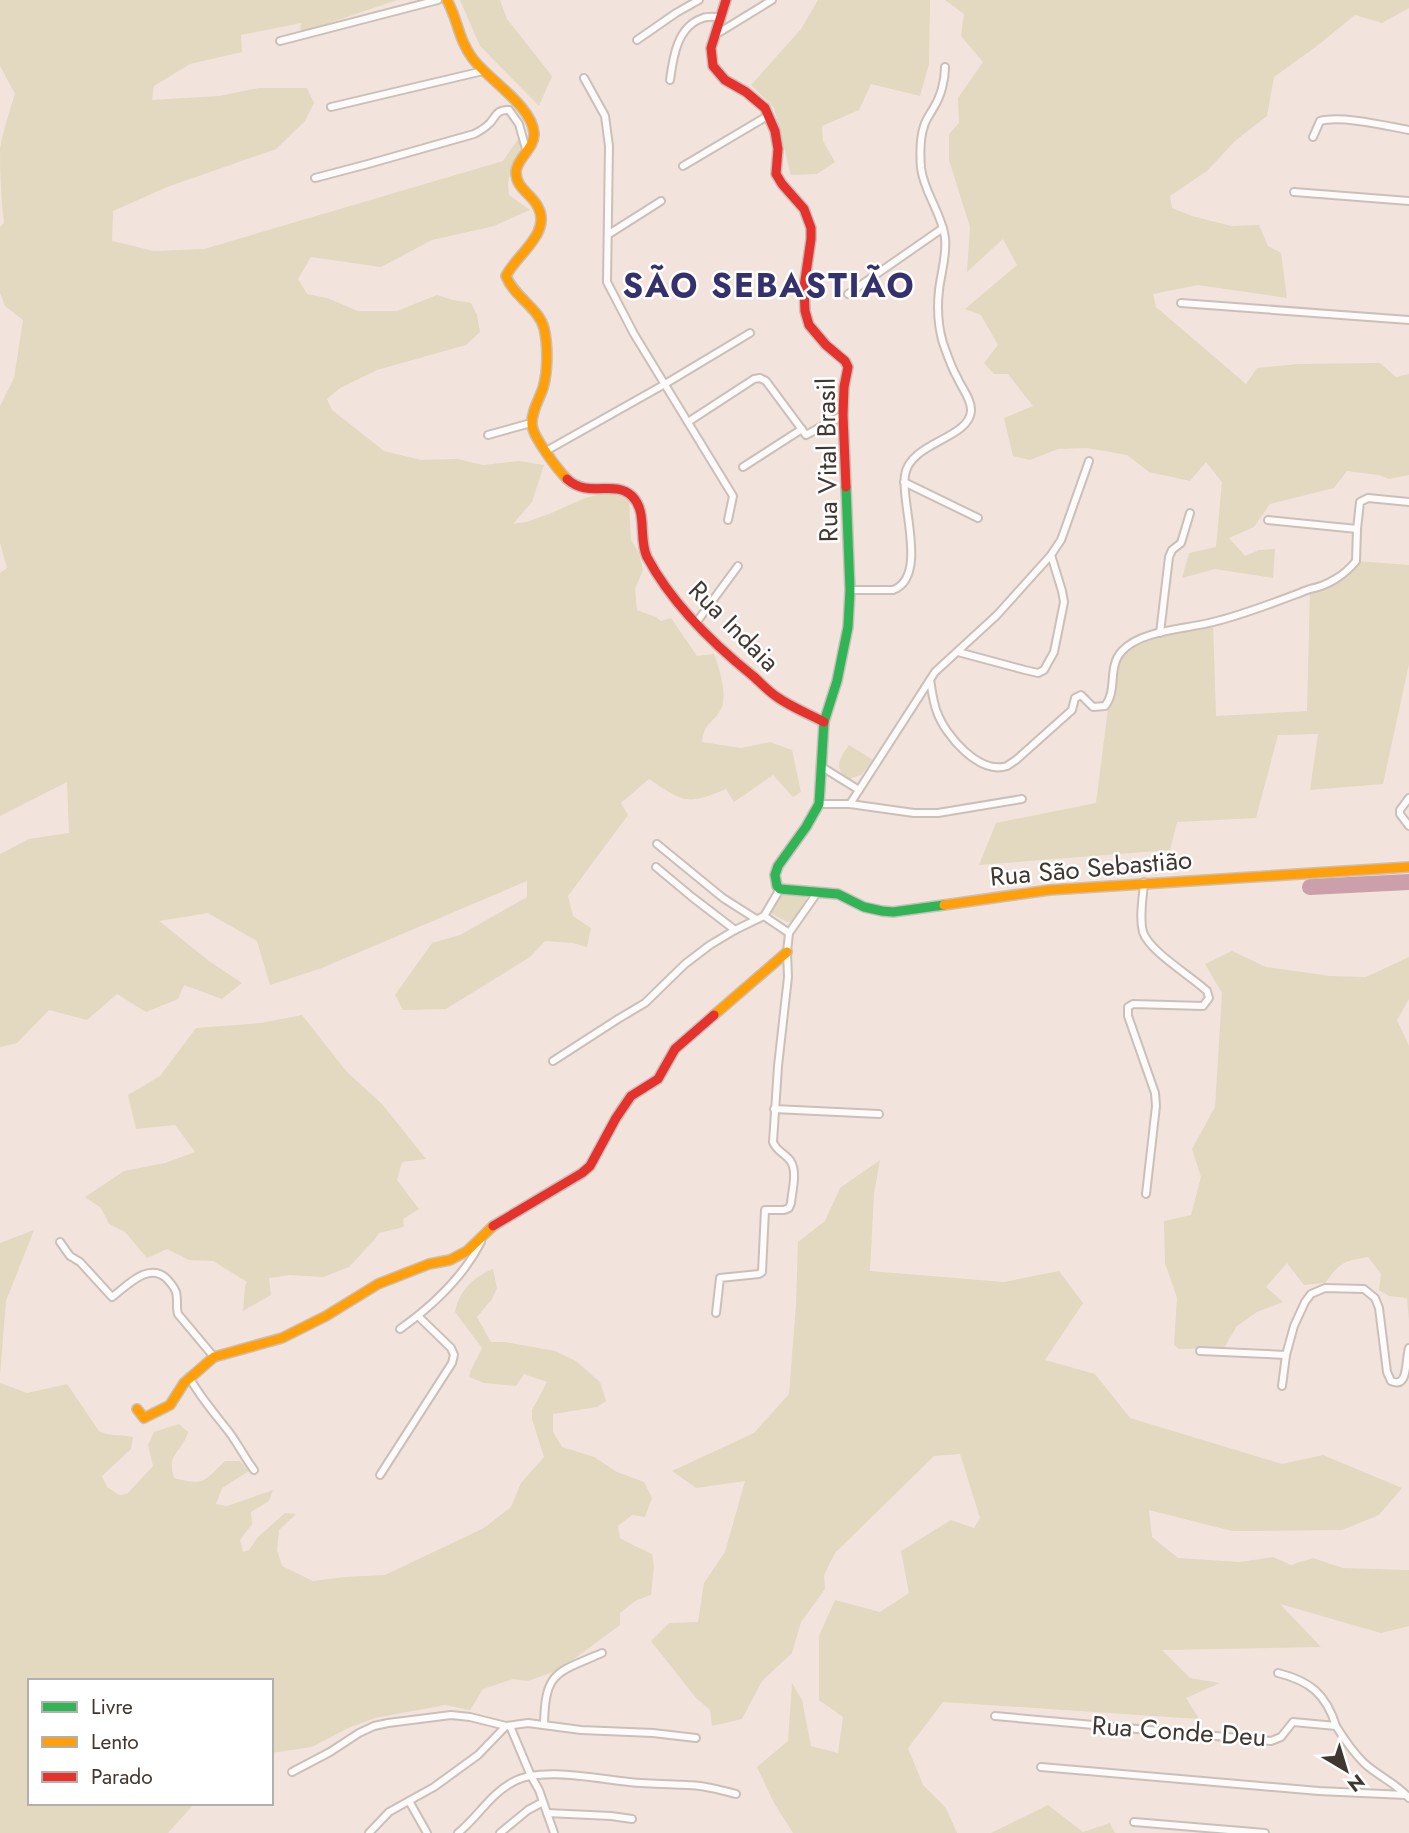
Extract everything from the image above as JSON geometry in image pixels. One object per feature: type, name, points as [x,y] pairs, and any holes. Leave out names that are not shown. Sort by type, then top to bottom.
[{"type":"street","points":[[280,41],[438,0]]},
{"type":"street","points":[[447,0],[453,10],[461,39],[483,71],[509,95],[533,127],[534,135],[534,144],[520,161],[516,176],[518,183],[537,203],[541,223],[530,246],[512,265],[506,276],[510,285],[541,320],[545,333],[545,380],[531,424],[488,435]]},
{"type":"street","points":[[637,40],[699,0]]},
{"type":"street","points":[[683,166],[769,115],[759,101],[725,80],[713,66],[711,48],[726,0]]},
{"type":"street","points":[[715,35],[772,0]]},
{"type":"street","points":[[670,80],[674,54],[684,34],[701,18],[720,17]]},
{"type":"street","points":[[850,590],[893,590],[903,583],[910,565],[911,552],[905,474],[911,461],[962,427],[971,411],[943,342],[938,315],[945,246],[943,228],[923,180],[921,157],[923,126],[938,102],[945,67]]},
{"type":"street","points":[[331,107],[483,71]]},
{"type":"street","points":[[584,78],[605,116],[607,126],[607,282],[634,334],[733,496],[728,520]]},
{"type":"street","points":[[315,178],[474,134],[503,109],[509,110],[519,124],[527,153]]},
{"type":"street","name":"Rua Vital Brasil","points":[[769,115],[778,149],[776,174],[804,209],[811,228],[803,297],[809,325],[848,367],[843,415],[850,590],[848,627],[837,681],[824,722],[819,804]]},
{"type":"street","points":[[1313,138],[1321,121],[1328,119],[1409,130]]},
{"type":"street","points":[[1294,191],[1409,201]]},
{"type":"street","points":[[609,234],[661,201]]},
{"type":"street","points":[[848,294],[943,228]]},
{"type":"street","points":[[1181,303],[1409,320]]},
{"type":"street","points":[[546,451],[750,333]]},
{"type":"street","points":[[688,422],[754,379],[760,378],[804,432]]},
{"type":"street","points":[[743,467],[804,432],[843,415]]},
{"type":"street","name":"Rua Indaia","points":[[531,424],[546,451],[565,476],[579,487],[622,489],[634,497],[640,510],[642,543],[647,556],[666,586],[696,624],[779,699],[824,722]]},
{"type":"street","points":[[850,804],[942,665],[997,615],[1051,555],[1065,529],[1089,461]]},
{"type":"street","points":[[904,482],[978,518]]},
{"type":"street","points":[[930,680],[938,714],[945,729],[962,750],[989,765],[1007,766],[1072,710],[1075,698],[1081,695],[1093,707],[1105,706],[1110,699],[1114,662],[1126,646],[1137,640],[1213,622],[1322,587],[1356,561],[1360,502],[1365,499],[1409,502]]},
{"type":"street","points":[[1160,634],[1169,557],[1172,550],[1181,543],[1190,513]]},
{"type":"street","points":[[1268,520],[1357,528]]},
{"type":"street","points":[[958,652],[1038,673],[1048,666],[1054,652],[1064,602],[1051,555]]},
{"type":"street","points":[[696,624],[738,566]]},
{"type":"street","points":[[822,767],[859,790]]},
{"type":"street","points":[[1409,798],[1400,810],[1409,826]]},
{"type":"street","points":[[553,1061],[645,1003],[685,964],[735,930],[764,916],[780,889],[775,882],[778,866],[819,804],[850,804],[914,813],[938,813],[1023,799]]},
{"type":"street","points":[[657,844],[723,898],[756,919]]},
{"type":"street","points":[[1409,858],[1409,867]]},
{"type":"street","points":[[656,867],[735,930]]},
{"type":"street","name":"Rua São Sebastião","points":[[780,889],[838,894],[864,907],[892,912],[1049,890],[1409,867]]},
{"type":"street","points":[[1144,882],[1143,934],[1157,952],[1207,991],[1209,998],[1203,1006],[1133,1004],[1128,1007],[1128,1016],[1155,1093],[1156,1106],[1146,1194]]},
{"type":"street","points":[[716,1313],[720,1278],[762,1272],[765,1210],[784,1210],[789,1208],[791,1203],[794,1167],[790,1159],[774,1146],[773,1127],[788,977],[787,952],[789,933],[817,893]]},
{"type":"street","points":[[764,916],[789,933]]},
{"type":"street","points":[[137,1409],[142,1417],[147,1418],[170,1405],[189,1377],[214,1357],[282,1338],[326,1316],[377,1284],[429,1264],[450,1260],[467,1251],[495,1224],[582,1174],[590,1166],[631,1096],[658,1079],[675,1049],[787,952]]},
{"type":"street","points":[[775,1110],[879,1114]]},
{"type":"street","points":[[400,1329],[418,1317],[457,1277],[484,1235]]},
{"type":"street","points":[[60,1242],[70,1256],[80,1262],[111,1296],[142,1275],[163,1275],[175,1289],[178,1314],[214,1357]]},
{"type":"street","points":[[1282,1386],[1286,1354],[1294,1326],[1311,1294],[1318,1290],[1331,1287],[1364,1289],[1375,1298],[1380,1308],[1387,1372],[1391,1381],[1404,1381],[1408,1377],[1409,1348]]},
{"type":"street","points":[[380,1475],[452,1363],[454,1355],[451,1348],[418,1317]]},
{"type":"street","points":[[1200,1351],[1286,1354]]},
{"type":"street","points":[[189,1377],[199,1395],[228,1430],[254,1470]]},
{"type":"street","points":[[544,1725],[545,1701],[548,1687],[554,1678],[568,1668],[602,1653]]},
{"type":"street","points":[[1278,1673],[1296,1677],[1325,1700],[1331,1708],[1336,1726],[1349,1746],[1365,1764],[1408,1796]]},
{"type":"street","points":[[292,1772],[374,1726],[451,1715],[508,1726],[523,1723],[581,1730],[653,1732],[696,1738]]},
{"type":"street","name":"Rua Conde Deu","points":[[995,1716],[1270,1741],[1281,1737],[1293,1723],[1336,1726]]},
{"type":"street","points":[[508,1726],[539,1790],[554,1833]]},
{"type":"street","points":[[369,1833],[389,1812],[447,1778],[478,1755],[508,1726]]},
{"type":"street","points":[[1041,1768],[1408,1796]]},
{"type":"street","points":[[458,1833],[469,1825],[501,1790],[513,1782],[531,1776],[548,1774],[688,1784],[736,1794]]},
{"type":"street","points":[[410,1801],[427,1833]]},
{"type":"street","points":[[500,1833],[528,1810],[543,1802]]},
{"type":"street","points":[[547,1813],[632,1819]]},
{"type":"street","points":[[1134,1822],[1265,1833]]},
{"type":"shaded area","points":[[0,0],[397,0],[300,33],[301,23],[241,35],[242,52],[190,64],[154,86],[152,100],[219,96],[259,88],[307,88],[314,103],[305,121],[276,149],[167,187],[113,211],[112,241],[154,251],[204,249],[503,161],[518,139],[520,151],[509,177],[509,195],[530,210],[494,226],[432,240],[381,267],[311,257],[298,279],[307,294],[327,298],[358,311],[397,311],[437,295],[471,303],[477,315],[480,332],[466,345],[377,370],[340,388],[327,399],[332,410],[384,451],[421,460],[457,459],[483,465],[519,461],[544,465],[532,502],[513,524],[526,522],[585,498],[609,492],[629,500],[631,540],[639,553],[643,570],[635,589],[637,610],[661,621],[671,618],[697,656],[714,654],[718,666],[723,703],[705,731],[702,742],[741,748],[770,742],[792,750],[801,792],[793,797],[773,775],[734,802],[726,789],[702,798],[686,799],[670,793],[649,779],[621,803],[628,815],[568,896],[573,916],[591,928],[587,947],[545,941],[530,957],[446,1009],[403,1010],[395,995],[432,943],[460,935],[527,897],[527,881],[322,968],[270,985],[257,941],[208,913],[159,921],[209,961],[242,983],[222,999],[184,985],[178,999],[146,1012],[117,994],[87,1020],[49,1010],[17,1043],[0,1047],[0,854],[29,839],[69,833],[67,782],[0,816],[0,573],[7,568],[0,543],[0,406],[14,378],[23,320],[5,306],[0,293],[0,227],[4,223],[0,149],[15,94],[0,66]]},
{"type":"shaded area","points":[[460,0],[500,0],[507,19],[552,76],[539,106],[480,46]]},
{"type":"shaded area","points":[[818,0],[930,0],[929,64],[920,96],[871,84],[859,110],[822,126],[823,141],[835,162],[817,174],[791,175],[774,108],[751,85],[801,29]]},
{"type":"shaded area","points":[[945,0],[1409,0],[1409,8],[1382,23],[1355,15],[1274,77],[1267,116],[1235,141],[1207,171],[1170,196],[1172,208],[1192,216],[1231,226],[1259,225],[1268,246],[1281,253],[1287,298],[1198,285],[1153,294],[1156,307],[1246,384],[1257,368],[1299,364],[1380,363],[1396,377],[1409,374],[1409,475],[1389,479],[1347,471],[1334,488],[1270,504],[1254,527],[1229,538],[1245,556],[1259,550],[1275,549],[1273,578],[1215,569],[1182,578],[1189,553],[1216,547],[1222,482],[1206,462],[1190,481],[1149,472],[1127,455],[1087,448],[1058,449],[1030,460],[1013,456],[1004,418],[1033,406],[1008,374],[994,374],[984,363],[998,345],[981,315],[965,309],[1017,265],[1003,239],[967,272],[970,227],[949,160],[949,134],[959,123],[958,98],[983,62],[961,36],[964,14]]},
{"type":"shaded area","points":[[1356,561],[1409,565],[1409,664],[1383,784],[1310,790],[1318,734],[1278,735],[1256,818],[1177,822],[1170,850],[979,865],[996,823],[1096,803],[1114,662],[1137,640],[1213,622],[1216,716],[1307,711],[1310,589]]},
{"type":"shaded area","points":[[849,745],[873,760],[861,775],[849,779],[841,771],[839,763]]},
{"type":"shaded area","points":[[783,895],[807,899],[807,903],[792,922],[771,913]]},
{"type":"shaded area","points":[[1232,951],[1266,967],[1330,976],[1366,977],[1409,957],[1409,999],[1397,1020],[1409,1046],[1409,1321],[1407,1298],[1389,1296],[1379,1290],[1381,1274],[1368,1257],[1343,1264],[1325,1283],[1304,1285],[1287,1263],[1266,1287],[1283,1302],[1257,1312],[1237,1326],[1224,1348],[1179,1349],[1174,1345],[1177,1298],[1165,1263],[1164,1221],[1191,1215],[1201,1177],[1192,1149],[1215,1107],[1222,993],[1205,964]]},
{"type":"shaded area","points":[[302,1015],[347,1072],[382,1104],[426,1159],[402,1162],[397,1180],[419,1209],[403,1219],[404,1227],[379,1233],[349,1267],[323,1277],[290,1275],[269,1278],[271,1295],[243,1311],[247,1282],[213,1261],[189,1260],[167,1249],[147,1258],[125,1232],[109,1224],[101,1208],[85,1197],[124,1171],[165,1163],[195,1152],[175,1125],[136,1129],[128,1095],[160,1076],[196,1028],[261,1023]]},
{"type":"shaded area","points":[[880,1160],[874,1194],[870,1271],[1004,1282],[1059,1271],[1083,1303],[1045,1360],[1095,1374],[1130,1418],[1282,1464],[1323,1455],[1402,1488],[1379,1515],[1342,1530],[1232,1531],[1149,1510],[1152,1537],[1178,1558],[1240,1562],[1273,1557],[1291,1565],[1313,1558],[1343,1568],[1409,1570],[1409,1626],[1381,1633],[1280,1604],[1321,1647],[1162,1650],[1190,1678],[1220,1683],[1186,1698],[1199,1719],[943,1702],[908,1748],[923,1785],[946,1808],[957,1833],[793,1833],[774,1803],[757,1767],[788,1741],[792,1683],[802,1700],[811,1746],[838,1753],[843,1717],[819,1700],[819,1636],[835,1600],[880,1612],[909,1593],[901,1551],[951,1520],[974,1528],[980,1518],[960,1454],[934,1456],[835,1553],[824,1575],[825,1589],[801,1622],[792,1653],[762,1681],[742,1719],[712,1726],[710,1710],[696,1698],[651,1641],[669,1623],[698,1622],[704,1583],[725,1552],[745,1481],[696,1488],[672,1471],[754,1433],[789,1394],[798,1242],[825,1221],[840,1188]]},
{"type":"shaded area","points":[[34,1230],[6,1301],[0,1375],[0,1243]]},
{"type":"shaded area","points":[[493,1269],[497,1288],[492,1299],[477,1317],[491,1342],[555,1351],[576,1361],[600,1382],[606,1401],[597,1407],[553,1414],[553,1432],[562,1447],[594,1457],[617,1472],[644,1482],[652,1498],[645,1517],[632,1515],[618,1526],[620,1538],[652,1554],[654,1566],[651,1595],[635,1601],[620,1613],[620,1625],[574,1659],[553,1672],[528,1681],[513,1679],[483,1689],[470,1710],[445,1705],[375,1718],[346,1729],[312,1747],[273,1753],[273,1679],[28,1679],[28,1805],[193,1805],[168,1833],[0,1833],[0,1383],[27,1393],[67,1384],[99,1431],[133,1437],[131,1449],[102,1476],[107,1487],[119,1495],[127,1494],[153,1466],[148,1445],[154,1432],[179,1424],[188,1432],[173,1458],[174,1478],[198,1482],[207,1478],[225,1461],[240,1461],[249,1471],[222,1488],[216,1504],[227,1506],[273,1490],[269,1501],[251,1512],[252,1524],[240,1540],[243,1552],[249,1550],[258,1537],[285,1513],[296,1514],[279,1530],[277,1550],[282,1566],[313,1581],[385,1575],[484,1528],[511,1507],[521,1483],[544,1457],[532,1419],[532,1410],[547,1382],[524,1374],[516,1386],[484,1383],[469,1377],[482,1348],[455,1312],[468,1286]]},
{"type":"shaded area","points":[[1048,1805],[1083,1832],[1110,1823],[1115,1833],[991,1833]]},
{"type":"waterway","points":[[1310,887],[1409,882]]},
{"type":"traffic: fast","points":[[846,487],[850,590],[848,627],[837,681],[824,722],[819,804],[778,866],[775,875],[777,886],[780,889],[838,894],[864,907],[882,911],[944,905]]},
{"type":"traffic: slow","points":[[447,0],[468,52],[518,103],[526,113],[534,133],[532,143],[517,166],[516,177],[538,207],[540,226],[537,235],[506,276],[514,290],[537,314],[544,328],[546,374],[532,425],[541,445],[567,479]]},
{"type":"traffic: slow","points":[[944,905],[1049,890],[1409,867]]},
{"type":"traffic: slow","points":[[714,1015],[787,952]]},
{"type":"traffic: slow","points":[[137,1409],[144,1418],[170,1405],[184,1383],[214,1357],[282,1338],[326,1316],[378,1284],[429,1264],[450,1260],[467,1251],[493,1226]]},
{"type":"traffic: jam","points":[[726,0],[711,48],[713,66],[725,80],[746,92],[765,108],[775,131],[778,149],[776,174],[804,209],[811,228],[804,287],[805,311],[809,325],[848,367],[843,415],[846,487]]},
{"type":"traffic: jam","points":[[567,479],[584,488],[617,489],[632,496],[640,510],[647,557],[681,607],[708,636],[771,692],[824,722]]},
{"type":"traffic: jam","points":[[493,1226],[590,1166],[631,1096],[658,1079],[675,1049],[714,1015]]},
{"type":"district","name":"SÃO SEBASTIÃO","points":[[769,285]]}]
